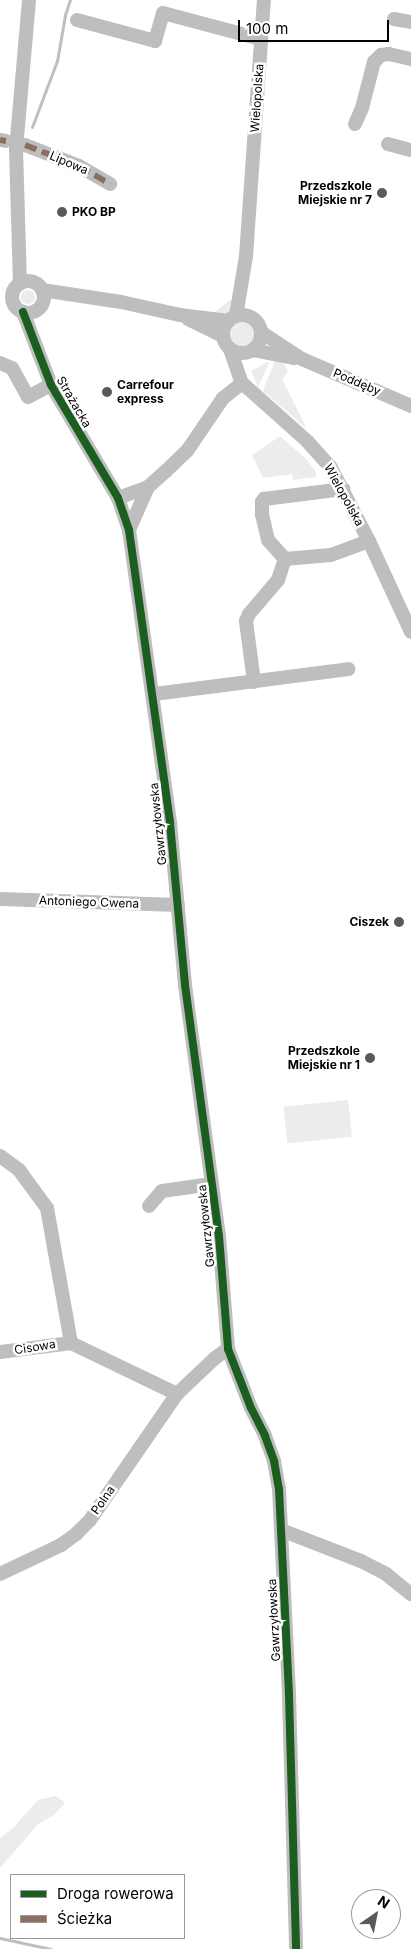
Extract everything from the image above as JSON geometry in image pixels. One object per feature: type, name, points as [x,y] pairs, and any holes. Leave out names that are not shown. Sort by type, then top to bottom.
[{"type":"street","name":"Strażacka","points":[[29,0],[17,143],[17,201],[28,264],[25,297],[48,380],[118,498]]},
{"type":"street","name":"Wielopolska","points":[[251,318],[246,256],[264,0]]},
{"type":"street","points":[[77,20],[155,41],[162,13],[261,39]]},
{"type":"street","points":[[394,18],[411,22]]},
{"type":"street","points":[[355,124],[362,108],[374,62],[381,55],[389,54],[411,59]]},
{"type":"street","points":[[388,144],[411,150]]},
{"type":"street","name":"Lipowa","points":[[26,145],[79,166],[110,184]]},
{"type":"street","name":"Wielopolska","points":[[232,319],[246,256]]},
{"type":"street","points":[[0,306],[25,297],[121,302],[180,315],[232,319],[251,318],[258,324],[261,332],[259,342],[251,351],[242,383],[224,398],[187,450],[148,487],[118,498]]},
{"type":"street","points":[[180,315],[227,342],[237,352],[251,351]]},
{"type":"street","points":[[227,342],[232,319]]},
{"type":"street","name":"Poddęby","points":[[261,332],[302,359],[411,406]]},
{"type":"street","name":"Wielopolska","points":[[227,342],[242,383],[319,453],[343,489],[411,632]]},
{"type":"street","name":"Poddęby","points":[[251,351],[302,359]]},
{"type":"street","points":[[6,365],[28,397],[48,380]]},
{"type":"street","points":[[130,530],[148,487]]},
{"type":"street","points":[[285,559],[268,540],[262,515],[262,502],[264,499],[343,489]]},
{"type":"street","name":"Gawrzyłowska","points":[[118,498],[130,530],[154,694],[178,904],[185,985],[212,1184],[228,1349],[274,1461],[280,1489],[289,1695],[296,1949]]},
{"type":"street","points":[[285,559],[330,554],[369,541]]},
{"type":"street","points":[[254,682],[246,621],[249,614],[278,580],[285,559]]},
{"type":"street","points":[[154,694],[348,669]]},
{"type":"street","name":"Antoniego Cwena","points":[[0,899],[178,904]]},
{"type":"street","points":[[0,1156],[20,1170],[47,1208],[71,1342],[177,1394]]},
{"type":"street","points":[[149,1206],[162,1191],[212,1184]]},
{"type":"street","name":"Cisowa","points":[[0,1352],[71,1342]]},
{"type":"street","name":"Polna","points":[[0,1574],[61,1545],[76,1534],[90,1520],[177,1394],[214,1358],[228,1349]]},
{"type":"street","points":[[281,1530],[361,1560],[386,1574],[411,1594]]},
{"type":"shaded area","points":[[25,290],[31,290],[35,297],[31,304],[25,304],[21,300],[21,294]]},
{"type":"shaded area","points":[[230,300],[235,300],[230,312],[223,316],[214,313]]},
{"type":"shaded area","points":[[242,322],[251,325],[254,334],[251,343],[242,346],[233,343],[230,334],[233,325]]},
{"type":"shaded area","points":[[275,360],[284,364],[288,372],[282,379],[307,429],[263,391]]},
{"type":"shaded area","points":[[269,363],[258,387],[251,371]]},
{"type":"shaded area","points":[[280,436],[307,460],[316,472],[316,477],[293,480],[292,474],[263,478],[252,455]]},
{"type":"shaded area","points":[[348,1100],[352,1137],[287,1144],[283,1107]]},
{"type":"shaded area","points":[[56,1796],[65,1803],[54,1815],[38,1824],[0,1868],[0,1838],[13,1828],[38,1800]]},
{"type":"waterway","points":[[32,127],[57,61],[65,15],[70,0]]},
{"type":"waterway","points":[[0,1938],[51,1949]]},
{"type":"marked path","points":[[0,140],[6,141]]},
{"type":"marked path","points":[[25,145],[79,166],[110,184]]},
{"type":"cycle path","points":[[23,312],[51,385],[118,498],[129,530],[170,823],[185,985],[219,1236],[228,1349],[251,1408],[265,1436],[274,1461],[279,1489],[289,1695],[296,1949]]},
{"type":"place","name":"Przedszkole Miejskie nr 7","points":[[382,193]]},
{"type":"place","name":"PKO BP","points":[[62,212]]},
{"type":"place","name":"Carrefour express","points":[[107,392]]},
{"type":"place","name":"Ciszek","points":[[399,922]]},
{"type":"place","name":"Przedszkole Miejskie nr 1","points":[[370,1058]]}]
